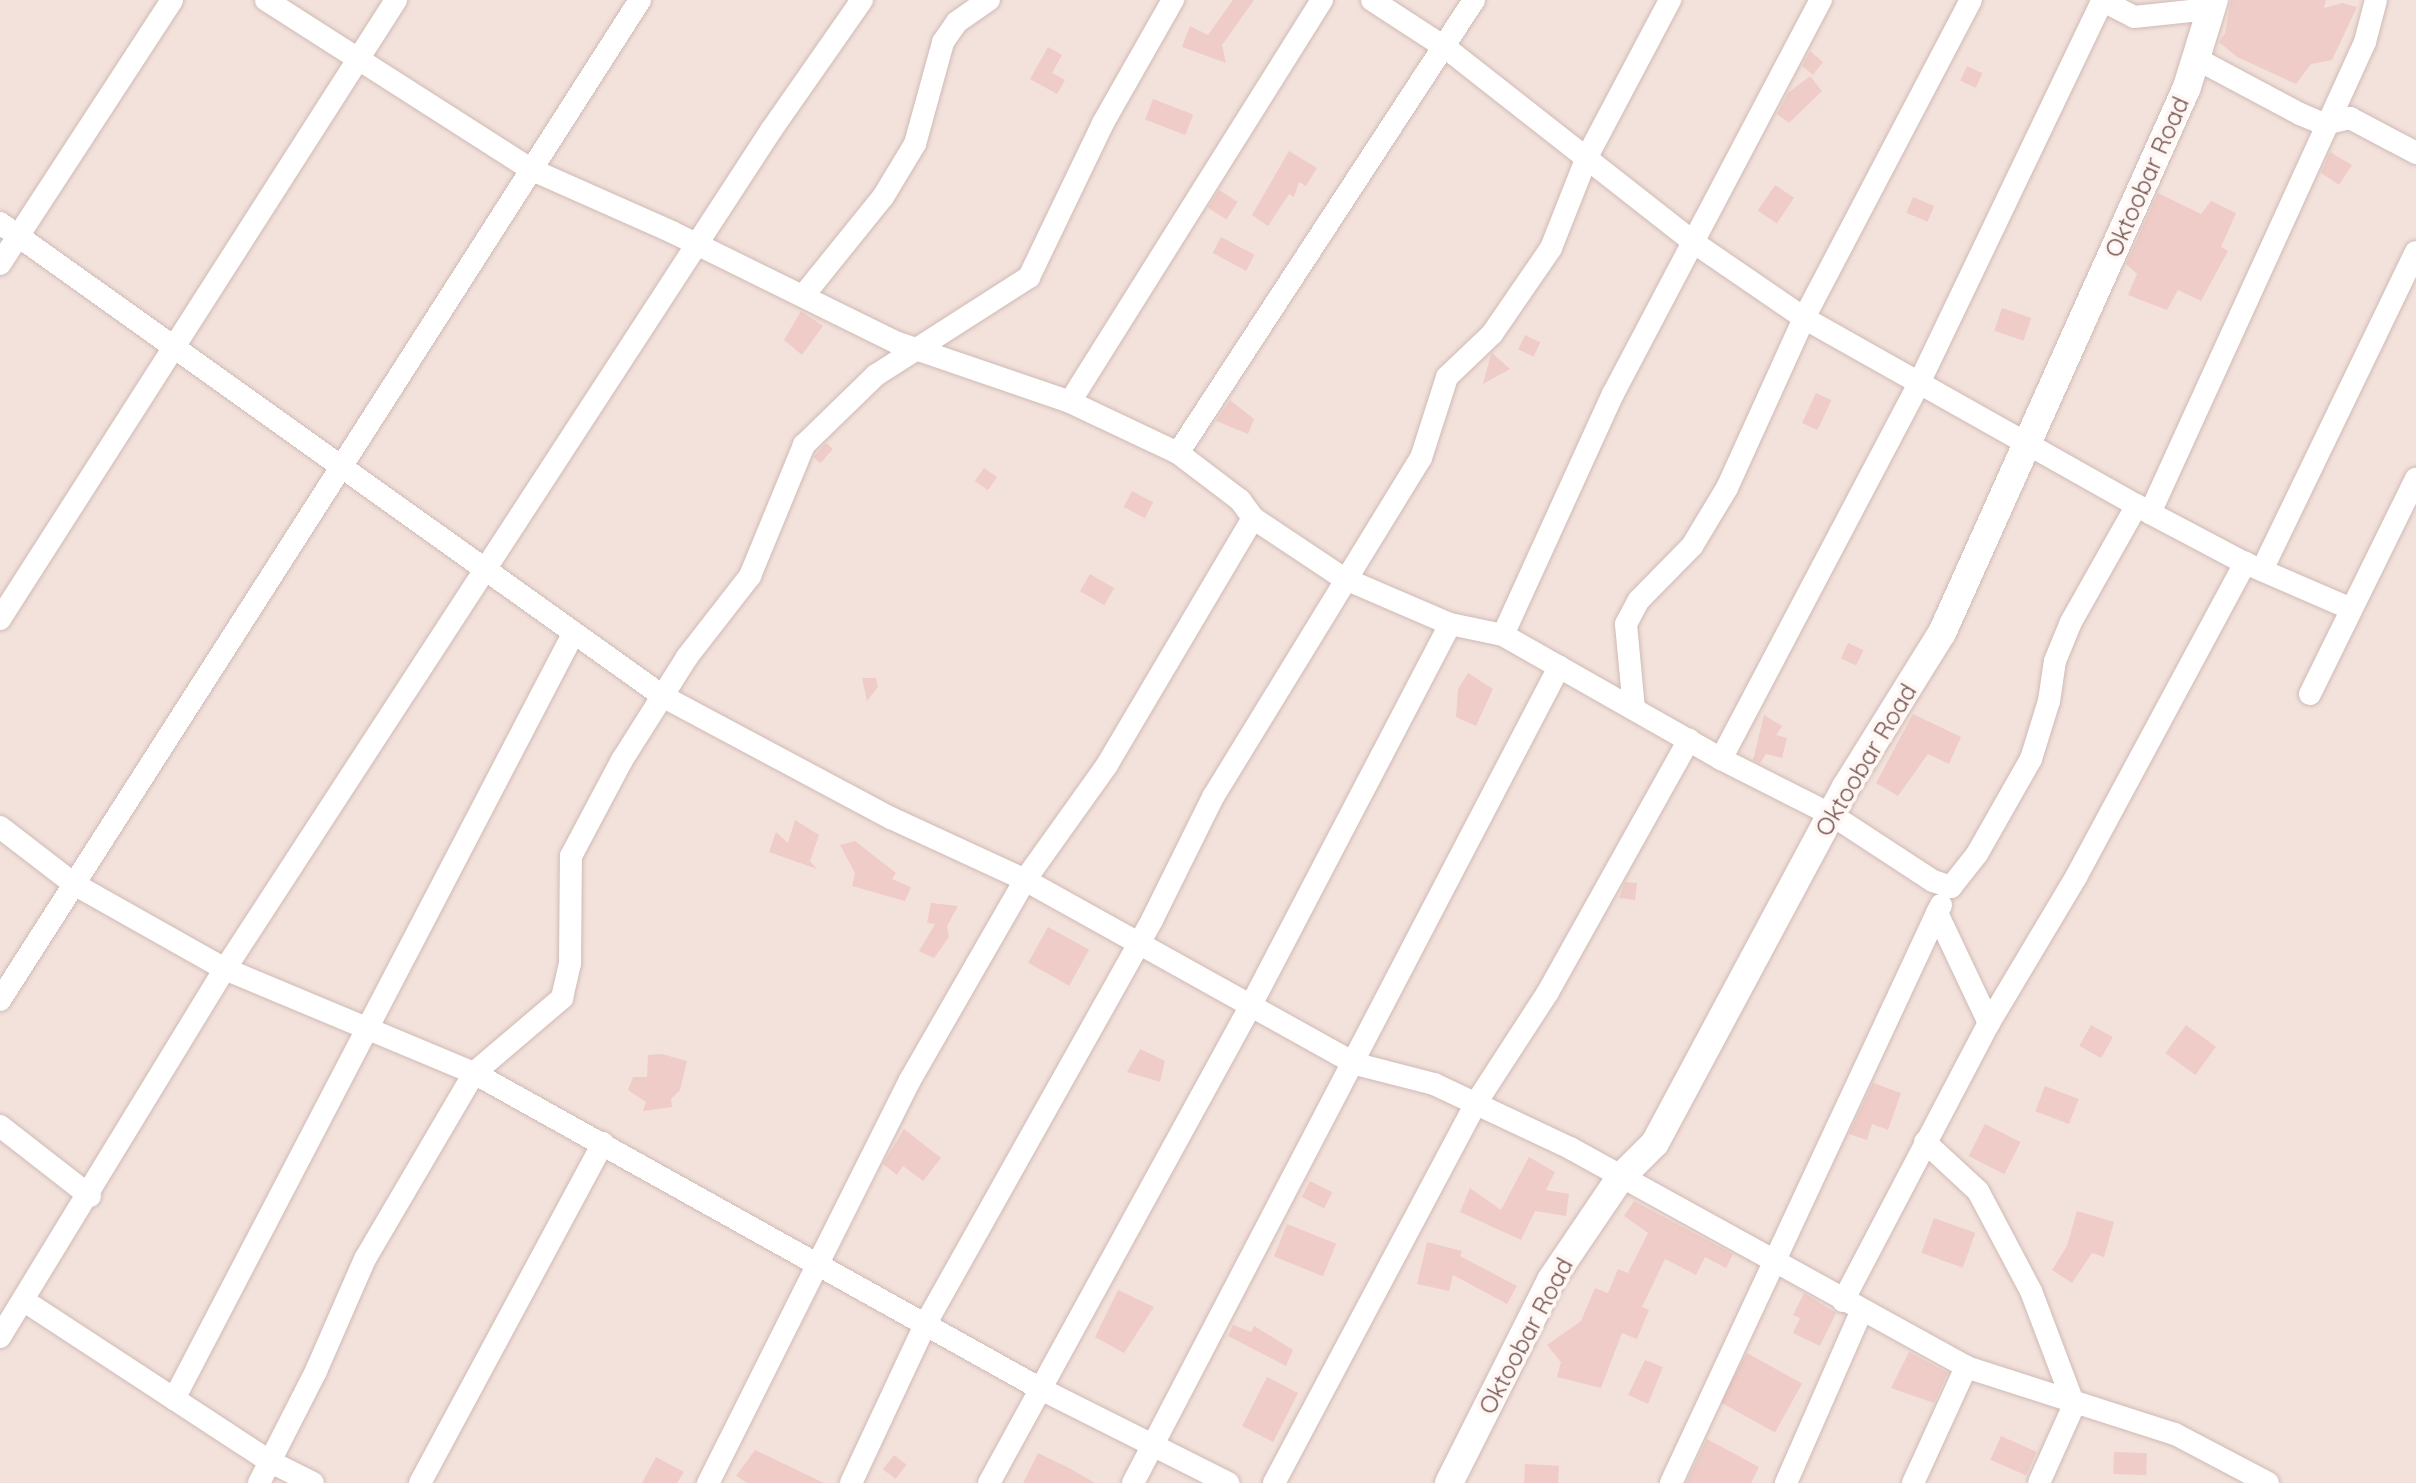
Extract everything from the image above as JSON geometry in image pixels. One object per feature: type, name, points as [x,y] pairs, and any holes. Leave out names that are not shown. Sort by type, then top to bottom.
[{"type":"street","points":[[0,264],[172,0]]},
{"type":"street","points":[[266,0],[356,62],[530,169],[697,244],[914,350],[1070,402],[1178,453],[1240,500],[1253,518],[1343,578],[1450,624],[1503,635],[1721,759],[1832,815],[1933,881],[1951,887]]},
{"type":"street","points":[[0,619],[396,0]]},
{"type":"street","points":[[0,1000],[640,0]]},
{"type":"street","points":[[0,1337],[90,1196],[225,969],[697,244],[862,0]]},
{"type":"street","points":[[803,296],[883,197],[915,144],[943,42],[957,22],[989,0]]},
{"type":"street","points":[[259,1483],[316,1371],[365,1259],[474,1073],[562,998],[570,964],[571,856],[622,760],[687,657],[750,576],[804,445],[843,404],[914,350],[1029,277],[1103,123],[1173,0]]},
{"type":"street","points":[[1070,402],[1322,0]]},
{"type":"street","points":[[1372,0],[1446,48],[1693,242],[1804,318],[1921,379],[2144,509],[2253,566],[2349,608]]},
{"type":"street","points":[[1178,453],[1446,48],[1474,0]]},
{"type":"street","points":[[851,1483],[926,1323],[1137,942],[1213,797],[1343,578],[1421,458],[1447,377],[1492,334],[1551,248],[1587,157],[1670,0]]},
{"type":"street","points":[[1503,635],[1613,394],[1821,0]]},
{"type":"street","points":[[1634,709],[1626,624],[1639,600],[1692,546],[1727,488],[1804,318],[1971,0]]},
{"type":"street","points":[[1721,759],[1921,379],[2102,0],[2134,17],[2212,4]]},
{"type":"street","points":[[1671,1483],[1937,913],[1951,887],[1977,854],[2031,759],[2049,701],[2055,661],[2071,622],[2144,509],[2365,42],[2376,0]]},
{"type":"street","name":"Oktoobar Road","points":[[1449,1483],[1551,1280],[1620,1178],[1655,1143],[1832,815],[1942,633],[2187,87],[2212,4]]},
{"type":"street","points":[[2195,58],[2324,124],[2350,118],[2416,153]]},
{"type":"street","points":[[0,223],[664,697],[891,818],[1025,880],[1356,1064],[1434,1084],[1476,1103],[1775,1261],[1966,1367],[2074,1405],[2175,1434],[2268,1483]]},
{"type":"street","points":[[1786,1483],[1852,1305],[1925,1142],[1989,1023],[2253,566],[2416,252]]},
{"type":"street","points":[[2310,694],[2349,608],[2416,479]]},
{"type":"street","points":[[708,1483],[821,1263],[909,1082],[1025,880],[1107,765],[1253,518]]},
{"type":"street","points":[[989,1483],[1250,1007],[1450,624]]},
{"type":"street","points":[[174,1399],[364,1027],[573,634]]},
{"type":"street","points":[[1133,1483],[1152,1442],[1356,1064],[1559,667]]},
{"type":"street","points":[[1274,1483],[1476,1103],[1548,992],[1689,740]]},
{"type":"street","points":[[0,827],[74,884],[225,969],[474,1073],[821,1263],[1039,1388],[1152,1442],[1228,1483]]},
{"type":"street","points":[[1937,913],[1989,1023]]},
{"type":"street","points":[[0,1126],[90,1196]]},
{"type":"street","points":[[1925,1142],[1978,1191],[2031,1291],[2074,1405],[2039,1483]]},
{"type":"street","points":[[420,1483],[603,1143]]},
{"type":"street","points":[[23,1300],[269,1461],[313,1483]]},
{"type":"street","points":[[1913,1483],[1966,1367]]},
{"type":"shaded area","points":[[0,0],[2416,0],[2416,1483],[0,1483]]},
{"type":"building","points":[[1233,0],[1254,0],[1222,45],[1226,63],[1182,47],[1190,26],[1208,35]]},
{"type":"building","points":[[2231,0],[2326,0],[2324,8],[2342,3],[2357,7],[2332,60],[2311,64],[2296,84],[2237,57],[2219,42],[2225,33]]},
{"type":"building","points":[[1048,47],[1062,55],[1052,73],[1065,80],[1057,94],[1030,79]]},
{"type":"building","points":[[1810,51],[1823,62],[1813,75],[1802,66]]},
{"type":"building","points":[[1967,66],[1982,73],[1976,88],[1960,81]]},
{"type":"building","points":[[1810,76],[1822,91],[1789,123],[1777,114],[1788,93]]},
{"type":"building","points":[[1153,99],[1193,114],[1185,135],[1145,120]]},
{"type":"building","points":[[1289,151],[1317,168],[1306,186],[1299,182],[1294,197],[1289,194],[1268,226],[1252,215]]},
{"type":"building","points":[[2330,152],[2352,165],[2339,185],[2321,173]]},
{"type":"building","points":[[1775,185],[1794,198],[1777,224],[1758,211]]},
{"type":"building","points":[[1219,190],[1238,202],[1227,219],[1208,208]]},
{"type":"building","points":[[2158,193],[2201,214],[2211,201],[2236,213],[2221,247],[2228,251],[2201,301],[2178,290],[2167,310],[2128,295],[2137,274],[2126,264]]},
{"type":"building","points":[[1913,197],[1934,206],[1928,222],[1906,213]]},
{"type":"building","points":[[1221,237],[1255,255],[1246,271],[1213,253]]},
{"type":"building","points":[[2002,308],[2031,318],[2023,341],[1994,331]]},
{"type":"building","points":[[801,311],[823,326],[802,355],[784,340]]},
{"type":"building","points":[[1525,335],[1540,342],[1534,357],[1518,350]]},
{"type":"building","points":[[1491,354],[1510,369],[1483,384]]},
{"type":"building","points":[[1816,393],[1831,400],[1817,430],[1802,423]]},
{"type":"building","points":[[1230,400],[1254,419],[1248,434],[1216,421]]},
{"type":"building","points":[[826,443],[833,449],[820,463],[814,457]]},
{"type":"building","points":[[984,468],[997,477],[988,490],[975,481]]},
{"type":"building","points":[[1132,491],[1153,502],[1145,518],[1124,507]]},
{"type":"building","points":[[1090,574],[1114,588],[1104,605],[1080,591]]},
{"type":"building","points":[[1848,643],[1863,650],[1856,666],[1841,658]]},
{"type":"building","points":[[1468,673],[1493,689],[1476,726],[1456,717],[1458,689]]},
{"type":"building","points":[[862,678],[876,678],[878,687],[867,701]]},
{"type":"building","points":[[1913,714],[1961,737],[1949,764],[1928,754],[1898,796],[1876,783]]},
{"type":"building","points":[[1764,715],[1782,726],[1776,735],[1787,738],[1782,758],[1766,754],[1760,763],[1753,760]]},
{"type":"building","points":[[795,820],[819,835],[810,861],[817,869],[769,852],[776,832],[788,843]]},
{"type":"building","points":[[855,841],[896,873],[892,879],[911,887],[905,901],[852,886],[855,873],[840,845]]},
{"type":"building","points":[[1625,882],[1637,883],[1635,900],[1619,898]]},
{"type":"building","points":[[931,903],[958,906],[947,926],[949,937],[934,958],[919,951],[935,924],[927,923]]},
{"type":"building","points":[[1048,927],[1089,950],[1069,986],[1028,963]]},
{"type":"building","points":[[2091,1025],[2113,1037],[2101,1058],[2079,1046]]},
{"type":"building","points":[[2186,1025],[2216,1047],[2195,1075],[2165,1053]]},
{"type":"building","points":[[1140,1049],[1165,1061],[1160,1082],[1127,1072]]},
{"type":"building","points":[[662,1054],[687,1061],[680,1090],[671,1099],[672,1107],[643,1111],[646,1102],[628,1090],[633,1077],[647,1077],[648,1055]]},
{"type":"building","points":[[1873,1083],[1901,1093],[1888,1130],[1872,1124],[1867,1140],[1849,1134]]},
{"type":"building","points":[[2045,1086],[2079,1099],[2069,1124],[2035,1111]]},
{"type":"building","points":[[1985,1124],[2021,1142],[2004,1174],[1969,1156]]},
{"type":"building","points":[[904,1129],[941,1158],[923,1181],[903,1166],[897,1175],[883,1164]]},
{"type":"building","points":[[1529,1157],[1555,1172],[1546,1190],[1569,1194],[1566,1216],[1535,1211],[1521,1240],[1460,1212],[1470,1188],[1501,1210]]},
{"type":"building","points":[[1310,1181],[1332,1192],[1324,1208],[1302,1197]]},
{"type":"building","points":[[1634,1201],[1733,1254],[1726,1268],[1705,1257],[1696,1275],[1665,1259],[1642,1307],[1649,1310],[1637,1339],[1622,1333],[1601,1388],[1557,1377],[1561,1362],[1547,1345],[1581,1321],[1595,1288],[1608,1293],[1618,1269],[1628,1273],[1648,1233],[1624,1216]]},
{"type":"building","points":[[2077,1211],[2114,1222],[2104,1257],[2092,1253],[2072,1283],[2052,1270],[2067,1246]]},
{"type":"building","points":[[1934,1218],[1975,1233],[1963,1268],[1921,1253]]},
{"type":"building","points":[[1287,1224],[1336,1244],[1323,1276],[1274,1256]]},
{"type":"building","points":[[1427,1242],[1462,1251],[1460,1256],[1517,1286],[1507,1304],[1453,1275],[1449,1291],[1417,1284]]},
{"type":"building","points":[[1118,1290],[1154,1307],[1124,1353],[1095,1337]]},
{"type":"building","points":[[1804,1293],[1836,1313],[1820,1346],[1793,1333],[1800,1318],[1793,1315]]},
{"type":"building","points":[[1233,1325],[1251,1332],[1254,1326],[1293,1350],[1286,1366],[1228,1336]]},
{"type":"building","points":[[1909,1352],[1948,1373],[1934,1403],[1891,1388]]},
{"type":"building","points":[[1747,1353],[1802,1384],[1775,1433],[1720,1402]]},
{"type":"building","points":[[1645,1360],[1663,1367],[1648,1404],[1628,1395]]},
{"type":"building","points":[[1267,1377],[1298,1393],[1273,1442],[1242,1426]]},
{"type":"building","points":[[2001,1436],[2037,1452],[2026,1476],[1990,1460]]},
{"type":"building","points":[[1707,1439],[1759,1467],[1751,1483],[1686,1483]]},
{"type":"building","points":[[755,1450],[824,1483],[747,1483],[736,1476]]},
{"type":"building","points":[[2114,1452],[2147,1453],[2146,1475],[2113,1474]]},
{"type":"building","points":[[1038,1453],[1069,1468],[1095,1483],[1023,1483]]},
{"type":"building","points":[[894,1455],[907,1465],[896,1479],[883,1469]]},
{"type":"building","points":[[656,1457],[684,1472],[677,1483],[642,1483]]},
{"type":"building","points":[[1525,1464],[1559,1466],[1558,1483],[1524,1483]]}]
